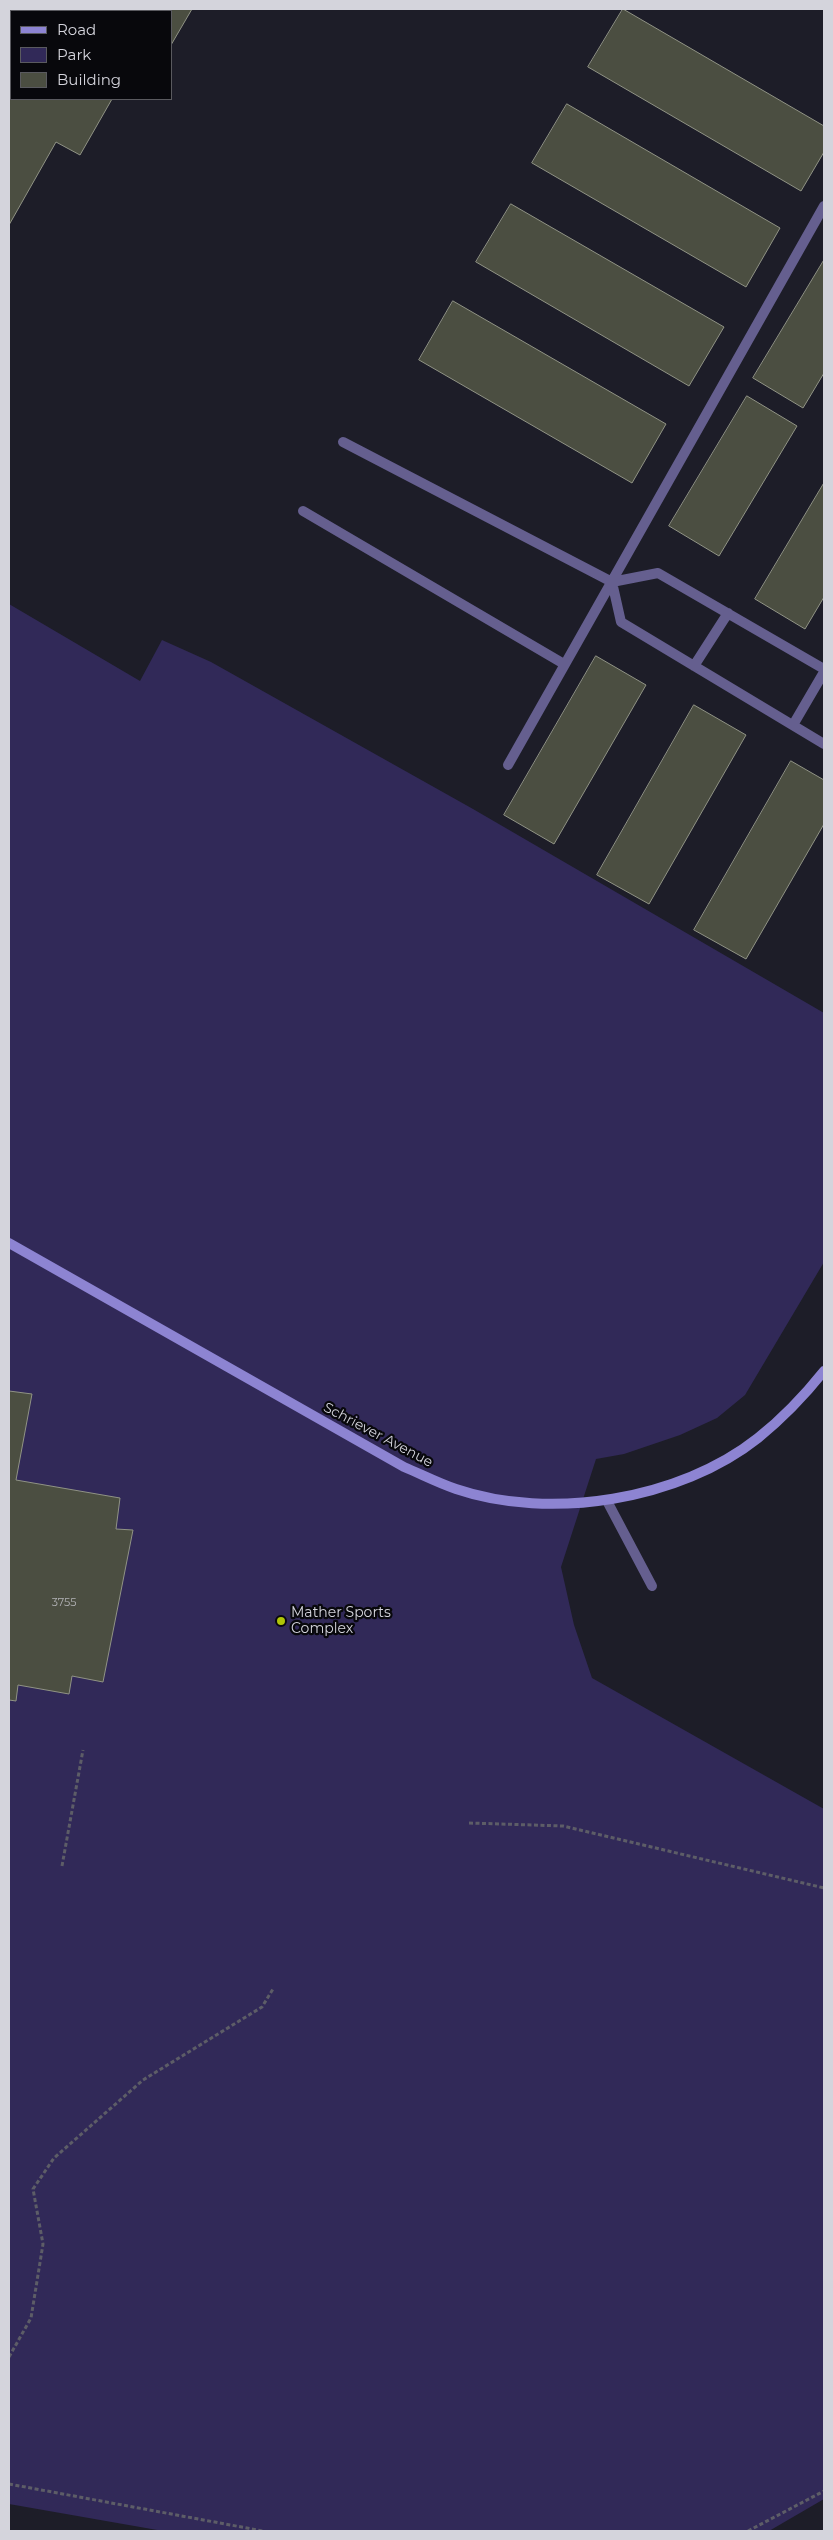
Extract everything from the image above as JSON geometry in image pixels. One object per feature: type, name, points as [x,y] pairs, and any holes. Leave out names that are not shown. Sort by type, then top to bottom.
[{"type":"street","name":"Schriever Avenue","points":[[9,1243],[404,1467],[457,1489],[514,1502],[561,1505],[607,1501],[664,1487],[715,1464],[757,1439],[800,1401],[824,1371]]},
{"type":"lane","points":[[508,765],[824,206]]},
{"type":"lane","points":[[343,442],[612,582],[658,573],[824,671],[793,725]]},
{"type":"lane","points":[[303,511],[564,664]]},
{"type":"lane","points":[[612,582],[621,622],[824,744]]},
{"type":"lane","points":[[694,666],[728,614]]},
{"type":"lane","points":[[607,1501],[652,1586]]},
{"type":"path","points":[[62,1866],[83,1750]]},
{"type":"path","points":[[469,1823],[563,1826],[824,1888]]},
{"type":"path","points":[[9,2356],[31,2318],[43,2244],[33,2189],[54,2158],[142,2080],[262,2007],[273,1989]]},
{"type":"path","points":[[9,2484],[263,2531]]},
{"type":"path","points":[[748,2531],[824,2491]]},
{"type":"green space","name":"Mather Sports Complex","points":[[9,604],[140,681],[162,640],[211,662],[473,809],[824,1013],[824,1262],[745,1395],[717,1418],[680,1435],[624,1454],[596,1459],[561,1567],[574,1625],[592,1678],[824,1809],[824,2499],[769,2531],[163,2531],[9,2504]]},
{"type":"building","points":[[9,9],[192,9],[172,43],[172,10],[10,10],[10,100],[111,100],[80,155],[56,142],[9,225]]},
{"type":"building","points":[[623,9],[824,126],[824,152],[801,191],[588,67]]},
{"type":"building","points":[[567,104],[780,228],[746,287],[532,163]]},
{"type":"building","points":[[511,204],[724,327],[689,386],[476,262]]},
{"type":"building","points":[[824,260],[824,373],[803,408],[753,378]]},
{"type":"building","points":[[453,301],[666,424],[632,483],[419,360]]},
{"type":"building","points":[[747,396],[797,426],[719,556],[669,526]]},
{"type":"building","points":[[824,483],[824,597],[805,629],[755,599]]},
{"type":"building","points":[[596,656],[646,685],[554,844],[504,815]]},
{"type":"building","points":[[694,705],[746,735],[649,904],[597,875]]},
{"type":"building","points":[[791,761],[824,780],[824,824],[746,959],[694,930]]},
{"type":"building","points":[[9,1391],[32,1394],[16,1480],[120,1498],[116,1529],[133,1530],[103,1682],[72,1676],[69,1694],[18,1685],[16,1701],[9,1700]]},
{"type":"place","name":"Mather Sports Complex","points":[[281,1621]]}]
